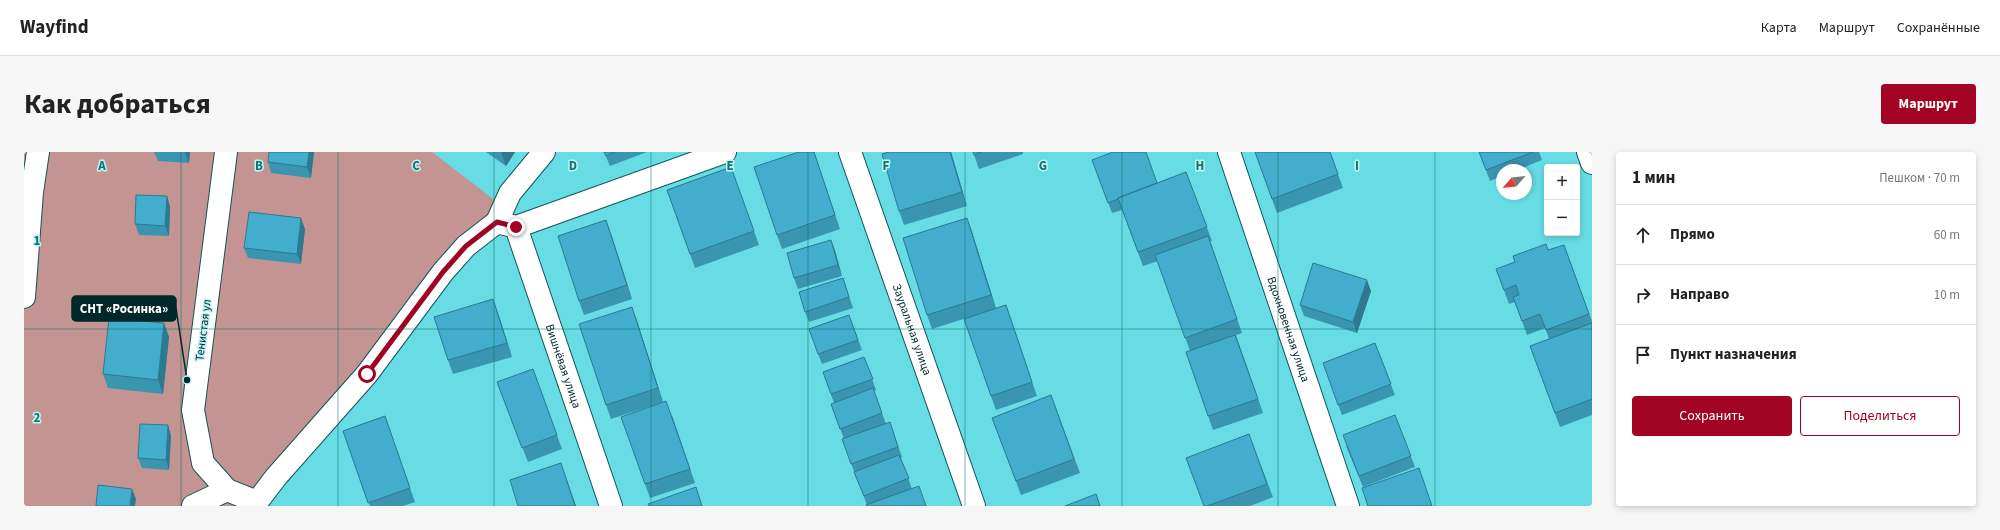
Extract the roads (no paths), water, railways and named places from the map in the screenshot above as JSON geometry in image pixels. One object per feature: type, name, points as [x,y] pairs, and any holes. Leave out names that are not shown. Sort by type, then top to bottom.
[{"type":"street","points":[[24,297],[32,192],[38,152]]},
{"type":"street","name":"Тенистая ул","points":[[226,152],[193,410],[203,463],[227,490],[257,504]]},
{"type":"street","points":[[506,225],[510,193],[544,152]]},
{"type":"street","points":[[257,504],[276,477],[367,374],[443,272],[466,246],[506,225],[725,152]]},
{"type":"street","name":"Зауральная улица","points":[[850,152],[974,506]]},
{"type":"street","name":"Вдохновенная улица","points":[[1229,152],[1348,506]]},
{"type":"street","points":[[1588,152],[1592,163]]},
{"type":"street","name":"Вишнёвая улица","points":[[506,225],[611,506]]},
{"type":"street","points":[[193,506],[227,490]]},
{"type":"place","name":"СНТ «Росинка»","points":[[187,380]]}]
